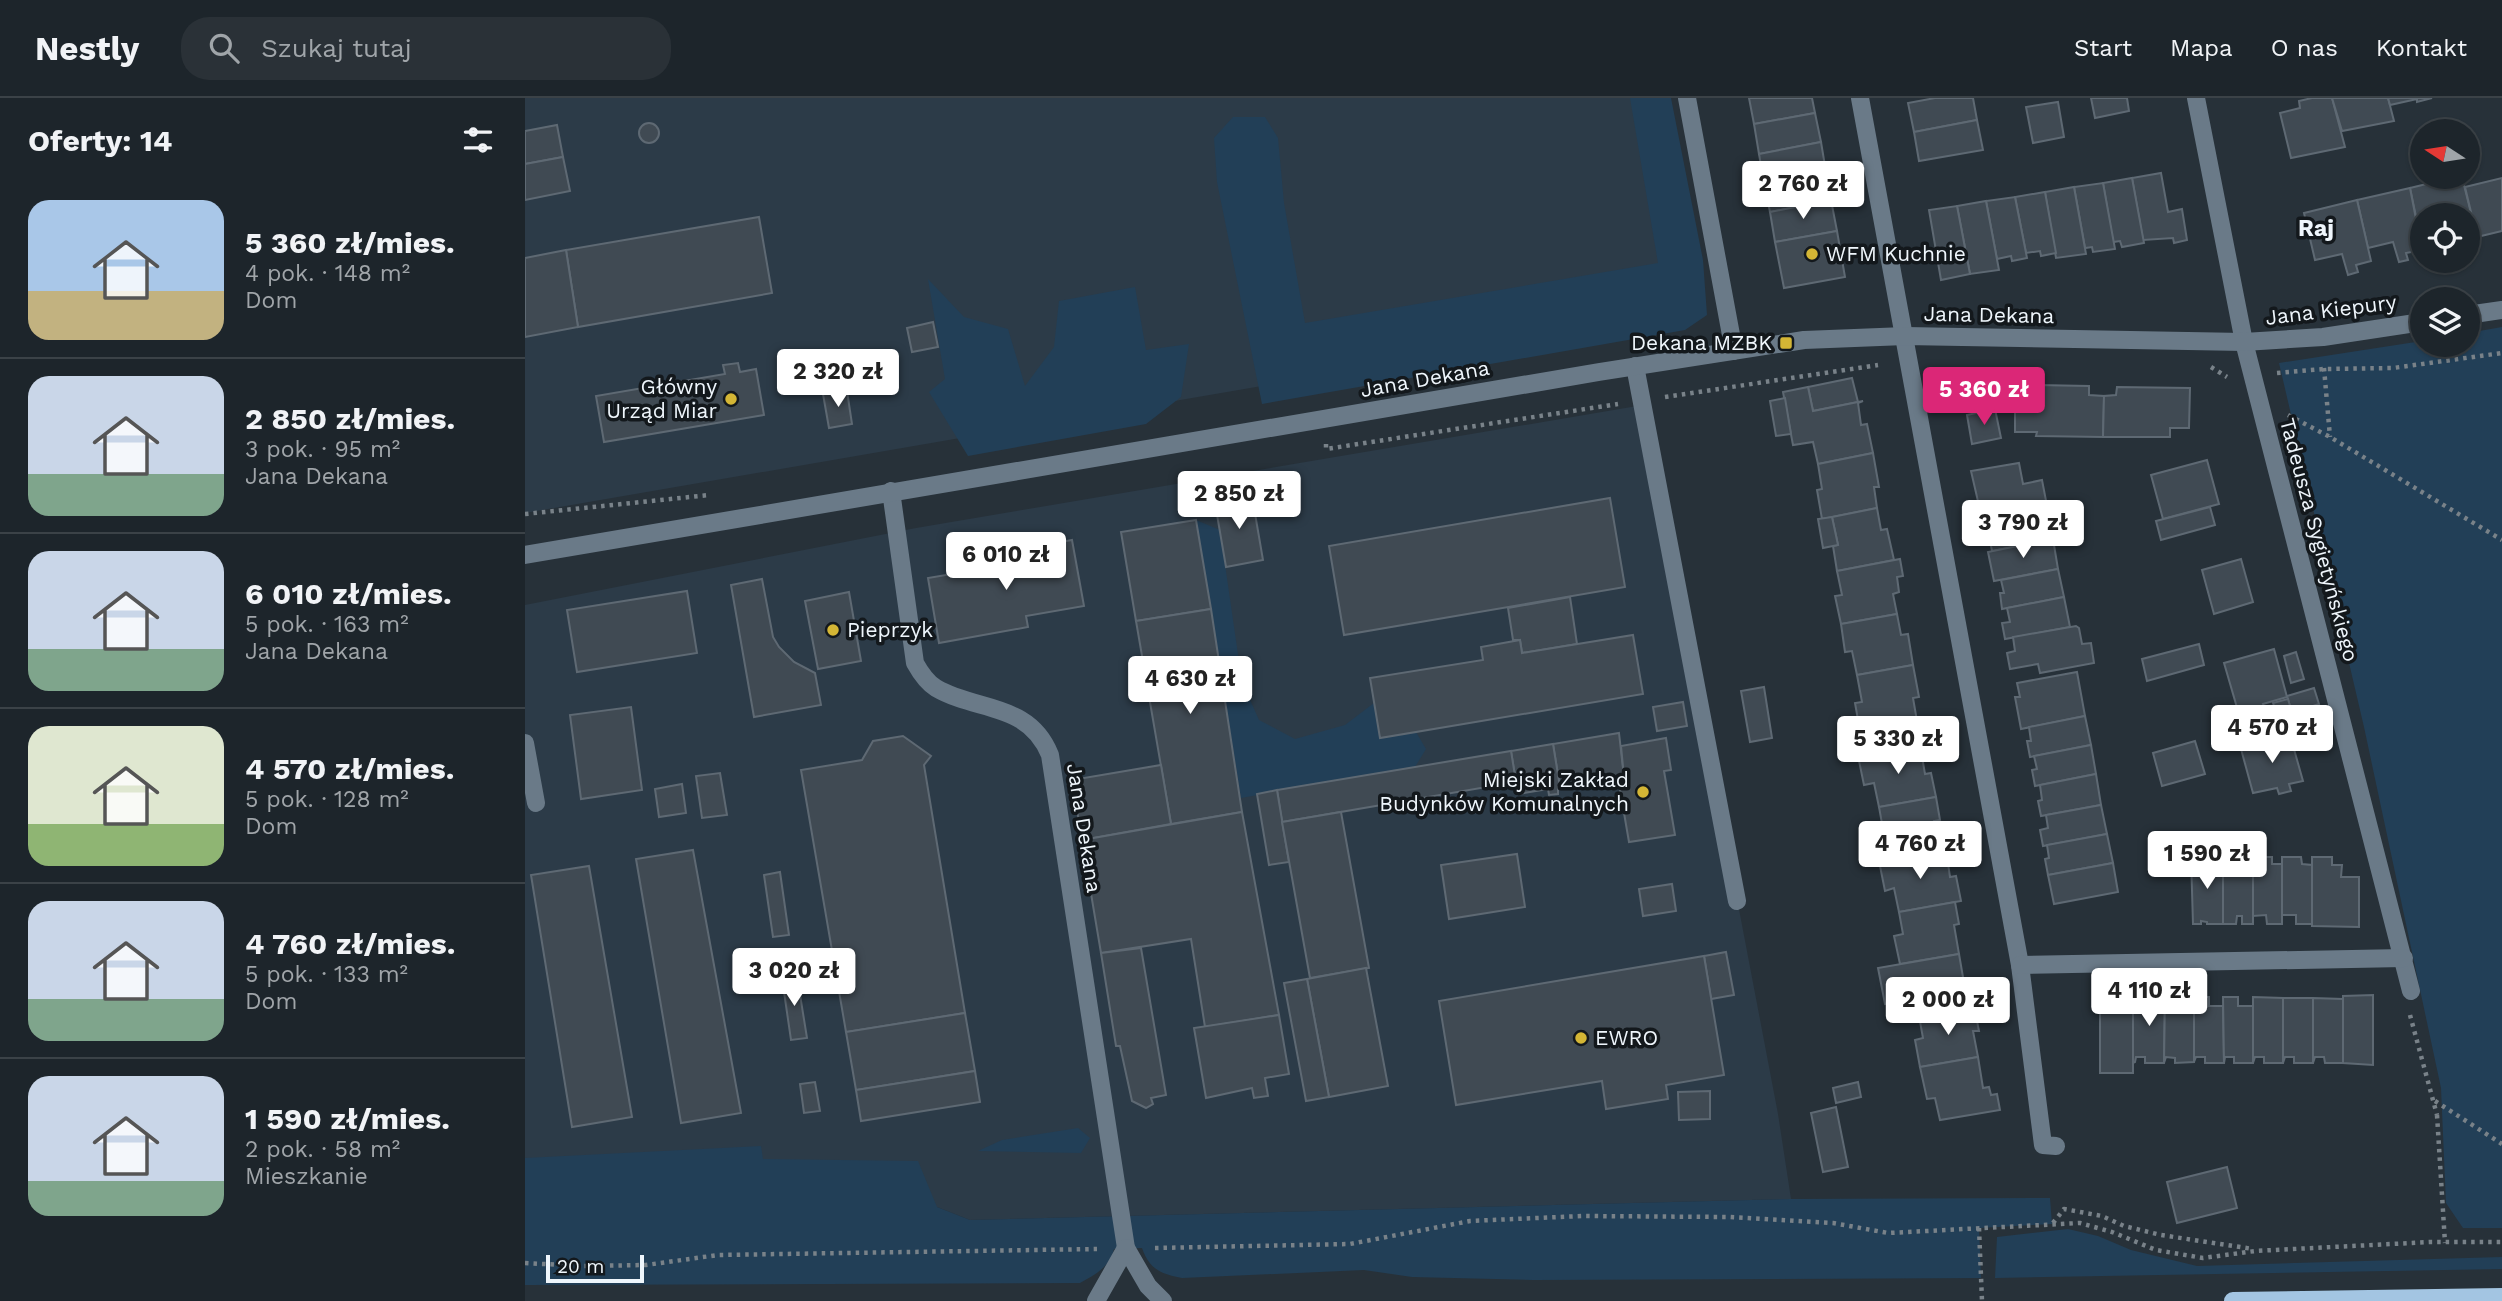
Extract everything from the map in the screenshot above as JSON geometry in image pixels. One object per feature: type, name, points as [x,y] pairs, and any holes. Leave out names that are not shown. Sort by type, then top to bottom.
[{"type":"main road","points":[[2233,1301],[2502,1297]]},
{"type":"street","points":[[1687,98],[1734,351]]},
{"type":"street","points":[[1860,98],[2019,964],[2043,1145],[2056,1146]]},
{"type":"street","name":"Tadeusza Sygietyńskiego","points":[[2196,98],[2244,342],[2411,991]]},
{"type":"street","points":[[2480,313],[2502,310]]},
{"type":"street","name":"Jana Kiepury","points":[[2244,342],[2323,337],[2410,324]]},
{"type":"street","name":"Jana Dekana","points":[[525,555],[891,491],[1804,340],[1905,336],[2244,342]]},
{"type":"street","points":[[1635,366],[1737,901]]},
{"type":"street","name":"Jana Dekana","points":[[891,491],[911,647],[923,677],[936,688],[1033,726],[1044,739],[1050,755],[1126,1248],[1148,1286],[1163,1301]]},
{"type":"street","points":[[525,743],[535,803]]},
{"type":"street","points":[[2019,964],[2404,958]]},
{"type":"street","points":[[1096,1301],[1126,1248]]},
{"type":"path","points":[[2323,337],[2330,437]]},
{"type":"path","points":[[2287,415],[2330,437],[2502,540]]},
{"type":"path","points":[[2445,1244],[2434,1101],[2502,1144]]},
{"type":"path","points":[[2052,1224],[2064,1209],[2102,1216],[2124,1226],[2161,1235],[2262,1251]]},
{"type":"path","points":[[525,1263],[646,1265],[718,1255],[1350,1244],[1471,1221],[1583,1216],[1730,1217],[1833,1223],[1888,1233],[2080,1223],[2112,1232],[2156,1250],[2203,1258],[2262,1251],[2430,1242],[2502,1242]]},
{"type":"path","points":[[1979,1228],[1982,1301]]},
{"type":"shaded area","points":[[525,98],[1664,98],[1697,311],[525,513]]},
{"type":"shaded area","points":[[1630,98],[1671,98],[1703,260],[1707,315],[1685,330],[1262,404],[1217,182],[1214,138],[1233,117],[1265,117],[1278,138],[1284,203],[1305,323],[1658,263]]},
{"type":"shaded area","points":[[928,279],[964,317],[1008,329],[1025,386],[1054,347],[1059,301],[1135,287],[1146,350],[1189,344],[1181,397],[1146,424],[968,456],[929,392],[945,379]]},
{"type":"shaded area","points":[[2502,327],[2502,1228],[2463,1228],[2446,1203],[2441,1088],[2364,727],[2279,363],[2410,343],[2410,357],[2480,357],[2480,331]]},
{"type":"shaded area","points":[[1643,405],[1778,1114],[1791,1199],[970,1220],[937,1207],[525,1169],[525,605],[916,528]]},
{"type":"shaded area","points":[[1196,520],[1220,530],[1242,682],[1259,720],[1295,739],[1345,725],[1374,703],[1380,737],[1416,732],[1426,749],[1415,767],[1241,798]]},
{"type":"shaded area","points":[[1078,1128],[1090,1138],[1081,1153],[978,1151],[1002,1140]]},
{"type":"shaded area","points":[[761,1146],[763,1159],[918,1161],[937,1207],[970,1220],[1791,1199],[2050,1198],[2052,1224],[1979,1228],[1981,1278],[1533,1280],[1412,1277],[1364,1270],[1182,1278],[1168,1275],[1152,1266],[1142,1248],[1114,1249],[1106,1265],[1080,1283],[525,1285],[525,1158]]},
{"type":"shaded area","points":[[2068,1229],[2098,1236],[2131,1250],[2197,1266],[2502,1257],[2502,1269],[1995,1278],[1997,1237]]},
{"type":"building","points":[[1749,98],[1812,98],[1815,113],[1754,124]]},
{"type":"building","points":[[1935,98],[1973,98],[1977,120],[1914,132],[1908,103]]},
{"type":"building","points":[[2091,98],[2127,98],[2129,111],[2095,118]]},
{"type":"building","points":[[2332,98],[2345,147],[2291,158],[2280,113],[2300,108],[2299,101]]},
{"type":"building","points":[[2332,98],[2388,98],[2394,121],[2342,131]]},
{"type":"building","points":[[2388,98],[2432,98],[2390,105]]},
{"type":"building","points":[[2058,102],[2064,137],[2033,143],[2026,107]]},
{"type":"building","points":[[1815,113],[1821,142],[1759,154],[1754,124]]},
{"type":"building","points":[[1977,120],[1983,150],[1919,161],[1914,132]]},
{"type":"building","points":[[649,123],[656,126],[659,133],[656,140],[649,143],[642,140],[639,133],[642,126]]},
{"type":"building","points":[[557,125],[563,157],[525,164],[525,131]]},
{"type":"building","points":[[1821,142],[1826,172],[1764,183],[1759,154]]},
{"type":"building","points":[[563,157],[570,191],[525,200],[525,164]]},
{"type":"building","points":[[1826,172],[1831,200],[1770,212],[1764,183]]},
{"type":"building","points":[[2161,173],[2168,212],[2182,209],[2187,240],[2174,243],[2173,238],[2143,240],[2132,178]]},
{"type":"building","points":[[2132,178],[2144,243],[2122,247],[2120,241],[2113,242],[2103,183]]},
{"type":"building","points":[[2502,178],[2502,231],[2480,236],[2480,203],[2469,203],[2465,189],[2480,189],[2480,183]]},
{"type":"building","points":[[2103,183],[2115,249],[2093,252],[2092,247],[2085,248],[2074,187]]},
{"type":"building","points":[[2074,187],[2086,254],[2056,258],[2045,192]]},
{"type":"building","points":[[2410,188],[2413,203],[2410,203],[2410,252],[2406,253],[2408,260],[2399,262],[2393,242],[2368,248],[2357,200]]},
{"type":"building","points":[[2410,189],[2465,189],[2468,203],[2413,203]]},
{"type":"building","points":[[2045,192],[2056,253],[2041,256],[2040,251],[2026,253],[2015,197]]},
{"type":"building","points":[[2015,197],[2027,258],[2012,261],[2011,256],[1997,259],[1986,201]]},
{"type":"building","points":[[1831,200],[1837,231],[1775,242],[1770,212]]},
{"type":"building","points":[[2357,200],[2371,261],[2356,265],[2358,272],[2348,275],[2342,254],[2315,260],[2304,213]]},
{"type":"building","points":[[1986,201],[1999,270],[1970,274],[1957,206]]},
{"type":"building","points":[[1957,206],[1970,274],[1941,280],[1929,210]]},
{"type":"building","points":[[759,217],[772,293],[578,327],[566,250]]},
{"type":"building","points":[[1837,231],[1845,277],[1784,288],[1775,242]]},
{"type":"building","points":[[566,250],[578,327],[525,337],[525,258]]},
{"type":"building","points":[[933,322],[938,347],[912,352],[907,328]]},
{"type":"building","points":[[738,363],[740,372],[756,369],[764,415],[604,442],[596,396],[725,374],[723,365]]},
{"type":"building","points":[[839,372],[842,391],[823,394],[820,376]]},
{"type":"building","points":[[1852,378],[1858,402],[1813,411],[1808,387]]},
{"type":"building","points":[[2037,385],[2089,386],[2089,395],[2104,396],[2103,437],[2036,436],[2037,432],[2015,432],[2015,390],[2037,390]]},
{"type":"building","points":[[1808,387],[1813,411],[1863,401],[1858,403],[1861,425],[1867,424],[1873,453],[1818,464],[1813,442],[1793,445],[1783,392]]},
{"type":"building","points":[[2117,387],[2190,388],[2189,428],[2170,428],[2170,437],[2103,437],[2104,396],[2116,395]]},
{"type":"building","points":[[847,391],[852,424],[829,428],[823,394]]},
{"type":"building","points":[[1785,398],[1791,434],[1776,436],[1770,401]]},
{"type":"building","points":[[1995,409],[2001,438],[1972,444],[1967,415]]},
{"type":"building","points":[[1873,453],[1879,487],[1874,487],[1877,508],[1822,519],[1817,490],[1822,489],[1818,464]]},
{"type":"building","points":[[2207,460],[2219,504],[2163,519],[2151,475]]},
{"type":"building","points":[[2019,463],[2023,484],[2042,480],[2048,511],[1983,523],[1971,471]]},
{"type":"building","points":[[1252,496],[1263,560],[1226,567],[1215,503]]},
{"type":"building","points":[[1610,498],[1625,587],[1344,635],[1329,546]]},
{"type":"building","points":[[2210,507],[2215,525],[2161,540],[2156,521]]},
{"type":"building","points":[[1877,508],[1881,530],[1887,529],[1894,560],[1837,571],[1833,546],[1838,545],[1832,517]]},
{"type":"building","points":[[2048,511],[2053,539],[1992,551],[1989,536],[1994,535],[1991,522]]},
{"type":"building","points":[[1832,517],[1838,545],[1823,548],[1818,519]]},
{"type":"building","points":[[1196,520],[1211,609],[1136,621],[1121,532]]},
{"type":"building","points":[[2053,539],[2058,569],[1994,581],[1988,552]]},
{"type":"building","points":[[1072,540],[1084,606],[1026,616],[1028,627],[939,643],[928,578],[999,566],[996,554]]},
{"type":"building","points":[[1900,559],[1903,576],[1897,577],[1899,592],[1893,594],[1897,614],[1841,624],[1835,596],[1842,595],[1837,571]]},
{"type":"building","points":[[2241,559],[2253,602],[2214,614],[2202,570]]},
{"type":"building","points":[[2058,569],[2064,597],[2002,609],[2000,593],[2004,593],[2001,580]]},
{"type":"building","points":[[762,579],[773,637],[794,662],[815,673],[821,705],[754,717],[731,585]]},
{"type":"building","points":[[687,591],[697,653],[577,672],[567,610]]},
{"type":"building","points":[[849,592],[861,661],[818,669],[805,601]]},
{"type":"building","points":[[1570,597],[1577,644],[1522,653],[1520,640],[1513,640],[1508,608]]},
{"type":"building","points":[[2064,597],[2070,627],[2005,639],[2002,623],[2010,622],[2007,608]]},
{"type":"building","points":[[1211,609],[1242,812],[1171,824],[1136,621]]},
{"type":"building","points":[[1897,614],[1901,635],[1908,634],[1913,665],[1857,675],[1852,651],[1845,652],[1841,624]]},
{"type":"building","points":[[2076,626],[2079,628],[2082,644],[2091,643],[2094,663],[2040,673],[2038,664],[2010,669],[2007,653],[2015,651],[2013,637]]},
{"type":"building","points":[[1633,635],[1643,694],[1380,738],[1370,678],[1483,660],[1481,647],[1520,640],[1522,653]]},
{"type":"building","points":[[2199,644],[2204,665],[2147,681],[2142,659]]},
{"type":"building","points":[[2274,649],[2287,697],[2263,704],[2266,714],[2249,719],[2246,709],[2238,711],[2224,663]]},
{"type":"building","points":[[2296,652],[2304,679],[2291,683],[2284,656]]},
{"type":"building","points":[[1913,665],[1919,697],[1913,698],[1917,721],[1860,731],[1855,703],[1862,702],[1857,675]]},
{"type":"building","points":[[2077,672],[2085,716],[2021,729],[2015,697],[2020,697],[2017,683]]},
{"type":"building","points":[[1764,687],[1772,738],[1750,742],[1741,691]]},
{"type":"building","points":[[2314,688],[2319,704],[2292,713],[2287,696]]},
{"type":"building","points":[[2288,699],[2292,713],[2278,717],[2273,703]]},
{"type":"building","points":[[1683,702],[1687,726],[1657,731],[1653,707]]},
{"type":"building","points":[[631,707],[642,790],[581,799],[570,715]]},
{"type":"building","points":[[2085,716],[2091,745],[2030,757],[2027,741],[2031,741],[2029,727]]},
{"type":"building","points":[[1619,733],[1624,777],[1560,787],[1553,744]]},
{"type":"building","points":[[2290,735],[2303,781],[2289,784],[2291,791],[2279,794],[2277,788],[2253,793],[2241,749]]},
{"type":"building","points":[[903,736],[931,756],[924,765],[965,1013],[846,1032],[801,770],[862,760],[873,741]]},
{"type":"building","points":[[1666,738],[1671,770],[1664,771],[1675,835],[1629,842],[1618,778],[1624,777],[1621,746]]},
{"type":"building","points":[[2195,741],[2205,774],[2162,786],[2153,753]]},
{"type":"building","points":[[1553,744],[1560,787],[1558,794],[1549,795],[1548,789],[1518,794],[1511,751]]},
{"type":"building","points":[[1920,745],[1925,774],[1931,773],[1936,797],[1879,807],[1874,783],[1864,785],[1858,756]]},
{"type":"building","points":[[2091,745],[2096,774],[2035,786],[2032,770],[2037,769],[2034,756]]},
{"type":"building","points":[[1511,751],[1516,782],[1282,822],[1277,790]]},
{"type":"building","points":[[1161,765],[1171,824],[1082,840],[1072,780]]},
{"type":"building","points":[[720,773],[727,815],[702,818],[696,776]]},
{"type":"building","points":[[2096,774],[2101,805],[2041,816],[2038,801],[2042,800],[2040,785]]},
{"type":"building","points":[[682,784],[686,813],[659,817],[655,789]]},
{"type":"building","points":[[1277,790],[1289,862],[1269,865],[1257,794]]},
{"type":"building","points":[[1936,797],[1940,820],[1934,821],[1940,851],[1879,861],[1873,831],[1883,829],[1879,807]]},
{"type":"building","points":[[2101,805],[2107,834],[2043,846],[2040,830],[2048,828],[2046,815]]},
{"type":"building","points":[[1242,812],[1279,1015],[1205,1027],[1191,939],[1101,953],[1082,840]]},
{"type":"building","points":[[1341,812],[1369,968],[1310,978],[1282,822]]},
{"type":"building","points":[[2107,834],[2113,863],[2048,875],[2045,859],[2049,858],[2047,845]]},
{"type":"building","points":[[693,850],[741,1113],[681,1123],[636,859]]},
{"type":"building","points":[[1946,850],[1950,877],[1956,876],[1961,901],[1899,912],[1894,888],[1885,891],[1879,861]]},
{"type":"building","points":[[1517,854],[1525,907],[1449,919],[1441,865]]},
{"type":"building","points":[[2191,857],[2214,857],[2213,865],[2223,865],[2223,924],[2207,924],[2201,921],[2201,924],[2193,924]]},
{"type":"building","points":[[2223,857],[2243,857],[2243,864],[2253,864],[2253,924],[2242,924],[2242,916],[2237,916],[2236,924],[2223,924]]},
{"type":"building","points":[[2253,857],[2272,857],[2272,864],[2282,864],[2282,924],[2267,924],[2266,915],[2253,916]]},
{"type":"building","points":[[2282,857],[2301,857],[2302,864],[2312,865],[2312,924],[2296,924],[2296,915],[2282,915]]},
{"type":"building","points":[[2312,857],[2332,857],[2332,865],[2342,865],[2341,877],[2359,877],[2359,927],[2312,926]]},
{"type":"building","points":[[2113,863],[2118,892],[2054,904],[2048,875]]},
{"type":"building","points":[[589,866],[632,1117],[572,1127],[531,875]]},
{"type":"building","points":[[780,872],[789,935],[773,937],[764,875]]},
{"type":"building","points":[[1672,884],[1676,911],[1643,916],[1639,889]]},
{"type":"building","points":[[1955,902],[1959,924],[1954,925],[1959,954],[1900,964],[1894,936],[1903,934],[1899,912]]},
{"type":"building","points":[[1141,948],[1166,1095],[1151,1098],[1153,1104],[1146,1108],[1132,1101],[1120,1046],[1116,1046],[1101,953]]},
{"type":"building","points":[[1726,952],[1734,995],[1711,999],[1704,956]]},
{"type":"building","points":[[1959,954],[1964,983],[1970,982],[1972,992],[1978,991],[1980,1005],[1919,1016],[1916,997],[1885,1004],[1878,968]]},
{"type":"building","name":"EWRO","points":[[1704,956],[1724,1075],[1666,1085],[1668,1099],[1606,1109],[1602,1081],[1456,1105],[1439,1001]]},
{"type":"building","points":[[1366,968],[1388,1086],[1329,1097],[1307,979]]},
{"type":"building","points":[[797,976],[807,1038],[791,1040],[782,978]]},
{"type":"building","points":[[1307,979],[1329,1097],[1306,1101],[1284,983]]},
{"type":"building","points":[[2373,995],[2373,1065],[2343,1063],[2343,996]]},
{"type":"building","points":[[2133,996],[2165,996],[2164,1063],[2145,1063],[2145,1057],[2136,1057],[2133,1063]]},
{"type":"building","points":[[2133,996],[2133,1073],[2100,1073],[2100,997]]},
{"type":"building","points":[[2165,996],[2179,996],[2179,1006],[2194,1005],[2194,1062],[2175,1063],[2175,1058],[2166,1057],[2164,1063]]},
{"type":"building","points":[[2194,997],[2209,997],[2209,1006],[2223,1006],[2224,1063],[2205,1063],[2205,1057],[2196,1057],[2194,1062]]},
{"type":"building","points":[[2223,997],[2238,997],[2238,1006],[2253,1006],[2253,1063],[2234,1063],[2234,1057],[2225,1057],[2224,1063]]},
{"type":"building","points":[[2253,997],[2283,998],[2283,1063],[2264,1063],[2264,1057],[2255,1057],[2253,1063]]},
{"type":"building","points":[[2283,998],[2313,998],[2313,1063],[2294,1063],[2294,1057],[2285,1057],[2283,1063]]},
{"type":"building","points":[[2313,998],[2343,999],[2343,1063],[2325,1063],[2324,1057],[2315,1057],[2313,1063]]},
{"type":"building","points":[[1974,1006],[1979,1031],[1973,1031],[1978,1057],[1920,1067],[1915,1040],[1923,1038],[1919,1016]]},
{"type":"building","points":[[965,1013],[975,1071],[856,1090],[846,1032]]},
{"type":"building","points":[[1279,1015],[1289,1074],[1265,1078],[1268,1096],[1254,1098],[1252,1088],[1206,1098],[1194,1028]]},
{"type":"building","points":[[1978,1057],[1983,1088],[1989,1087],[1991,1095],[1997,1094],[2000,1110],[1940,1120],[1935,1098],[1927,1099],[1920,1067]]},
{"type":"building","points":[[975,1071],[980,1102],[861,1121],[856,1090]]},
{"type":"building","points":[[815,1082],[820,1111],[804,1113],[800,1084]]},
{"type":"building","points":[[1858,1082],[1861,1097],[1836,1103],[1833,1088]]},
{"type":"building","points":[[1710,1091],[1710,1119],[1679,1120],[1678,1092]]},
{"type":"building","points":[[1836,1107],[1848,1167],[1823,1172],[1811,1113]]},
{"type":"building","points":[[2227,1167],[2237,1208],[2177,1223],[2167,1182]]},
{"type":"place","name":"WFM Kuchnie","points":[[1812,254]]},
{"type":"place","name":"Dekana MZBK","points":[[1786,343]]},
{"type":"place","name":"Główny Urząd Miar","points":[[731,399]]},
{"type":"place","name":"Pieprzyk","points":[[833,630]]},
{"type":"place","name":"Miejski Zakład Budynków Komunalnych","points":[[1643,792]]},
{"type":"place","name":"EWRO","points":[[1581,1038]]},
{"type":"district","name":"Raj","points":[[2316,228]]}]
